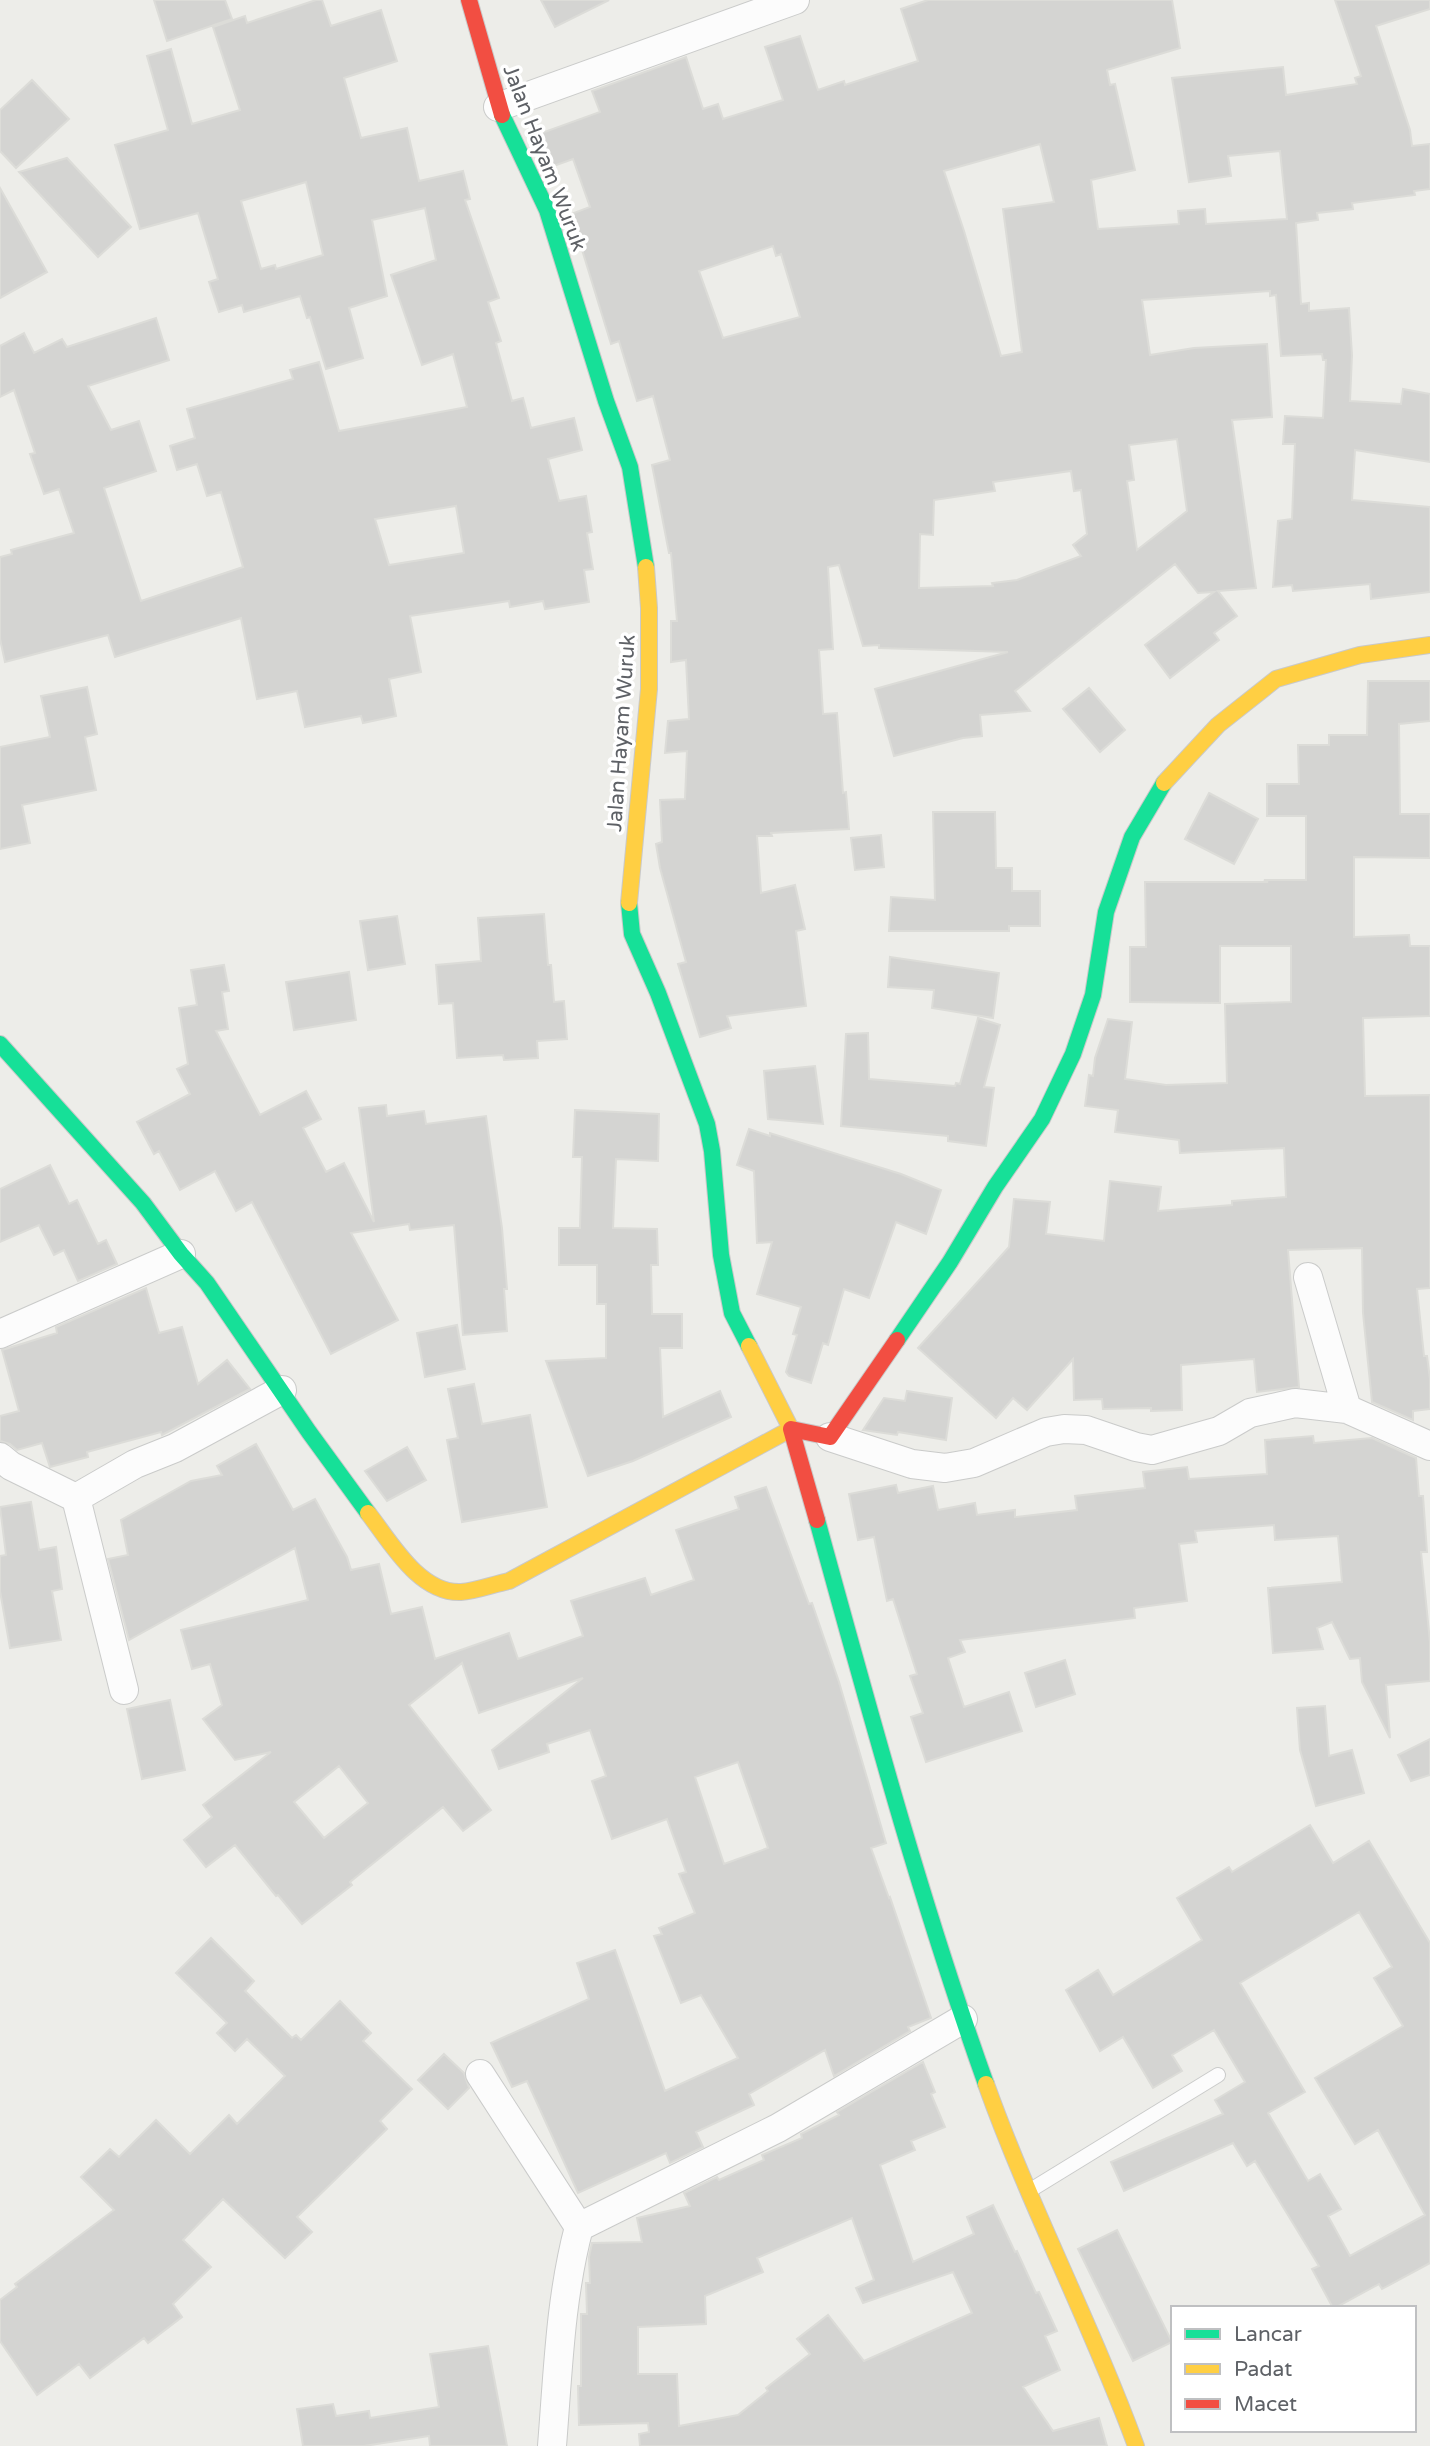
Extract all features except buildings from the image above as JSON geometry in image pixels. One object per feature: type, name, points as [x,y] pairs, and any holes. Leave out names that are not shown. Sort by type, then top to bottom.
[{"type":"street","name":"Jalan Hayam Wuruk","points":[[469,0],[498,107],[547,210],[606,401],[630,467],[645,549],[649,608],[649,676],[629,899],[632,934],[658,993],[708,1124],[721,1255],[732,1312],[791,1429],[880,1747],[963,2020],[1007,2143],[1115,2389],[1136,2446]]},
{"type":"street","points":[[498,107],[790,1]]},
{"type":"street","points":[[831,1437],[950,1262],[995,1187],[1042,1119],[1073,1054],[1093,995],[1106,912],[1132,837],[1162,785],[1218,725],[1276,679],[1360,655],[1430,645]]},
{"type":"street","points":[[0,1044],[143,1203],[181,1254],[207,1283],[309,1432],[407,1565],[437,1588],[460,1592],[509,1581],[791,1429],[831,1437],[912,1464],[945,1468],[974,1463],[1046,1432],[1064,1429],[1086,1430],[1152,1450],[1219,1431],[1250,1413],[1295,1404],[1346,1409],[1381,1422],[1430,1446]]},
{"type":"street","points":[[0,1334],[181,1254]]},
{"type":"street","points":[[1308,1277],[1346,1409]]},
{"type":"street","points":[[76,1497],[135,1464],[175,1448],[282,1390]]},
{"type":"street","points":[[0,1457],[12,1466],[76,1497]]},
{"type":"street","points":[[76,1497],[124,1690]]},
{"type":"street","points":[[579,2227],[778,2128],[963,2020]]},
{"type":"street","points":[[480,2074],[579,2227],[562,2306],[552,2446]]},
{"type":"lane","points":[[1028,2192],[1217,2075]]},
{"type":"traffic: fast","points":[[502,115],[547,210],[606,401],[630,467],[646,567]]},
{"type":"traffic: fast","points":[[897,1340],[1042,1119],[1073,1054],[1093,995],[1106,912],[1132,837],[1164,783]]},
{"type":"traffic: fast","points":[[629,903],[632,934],[658,993],[707,1124],[712,1151],[721,1255],[732,1313],[749,1346]]},
{"type":"traffic: fast","points":[[0,1044],[143,1203],[181,1254],[207,1283],[368,1513]]},
{"type":"traffic: fast","points":[[817,1520],[917,1874],[986,2084]]},
{"type":"traffic: slow","points":[[629,903],[649,689],[646,567]]},
{"type":"traffic: slow","points":[[1164,783],[1218,725],[1276,679],[1360,655],[1430,645]]},
{"type":"traffic: slow","points":[[368,1513],[407,1564],[432,1584],[461,1592],[509,1581],[791,1429],[749,1346]]},
{"type":"traffic: slow","points":[[986,2084],[1136,2446]]},
{"type":"traffic: jam","points":[[469,0],[502,115]]},
{"type":"traffic: jam","points":[[817,1520],[791,1429],[830,1437],[897,1340]]}]
